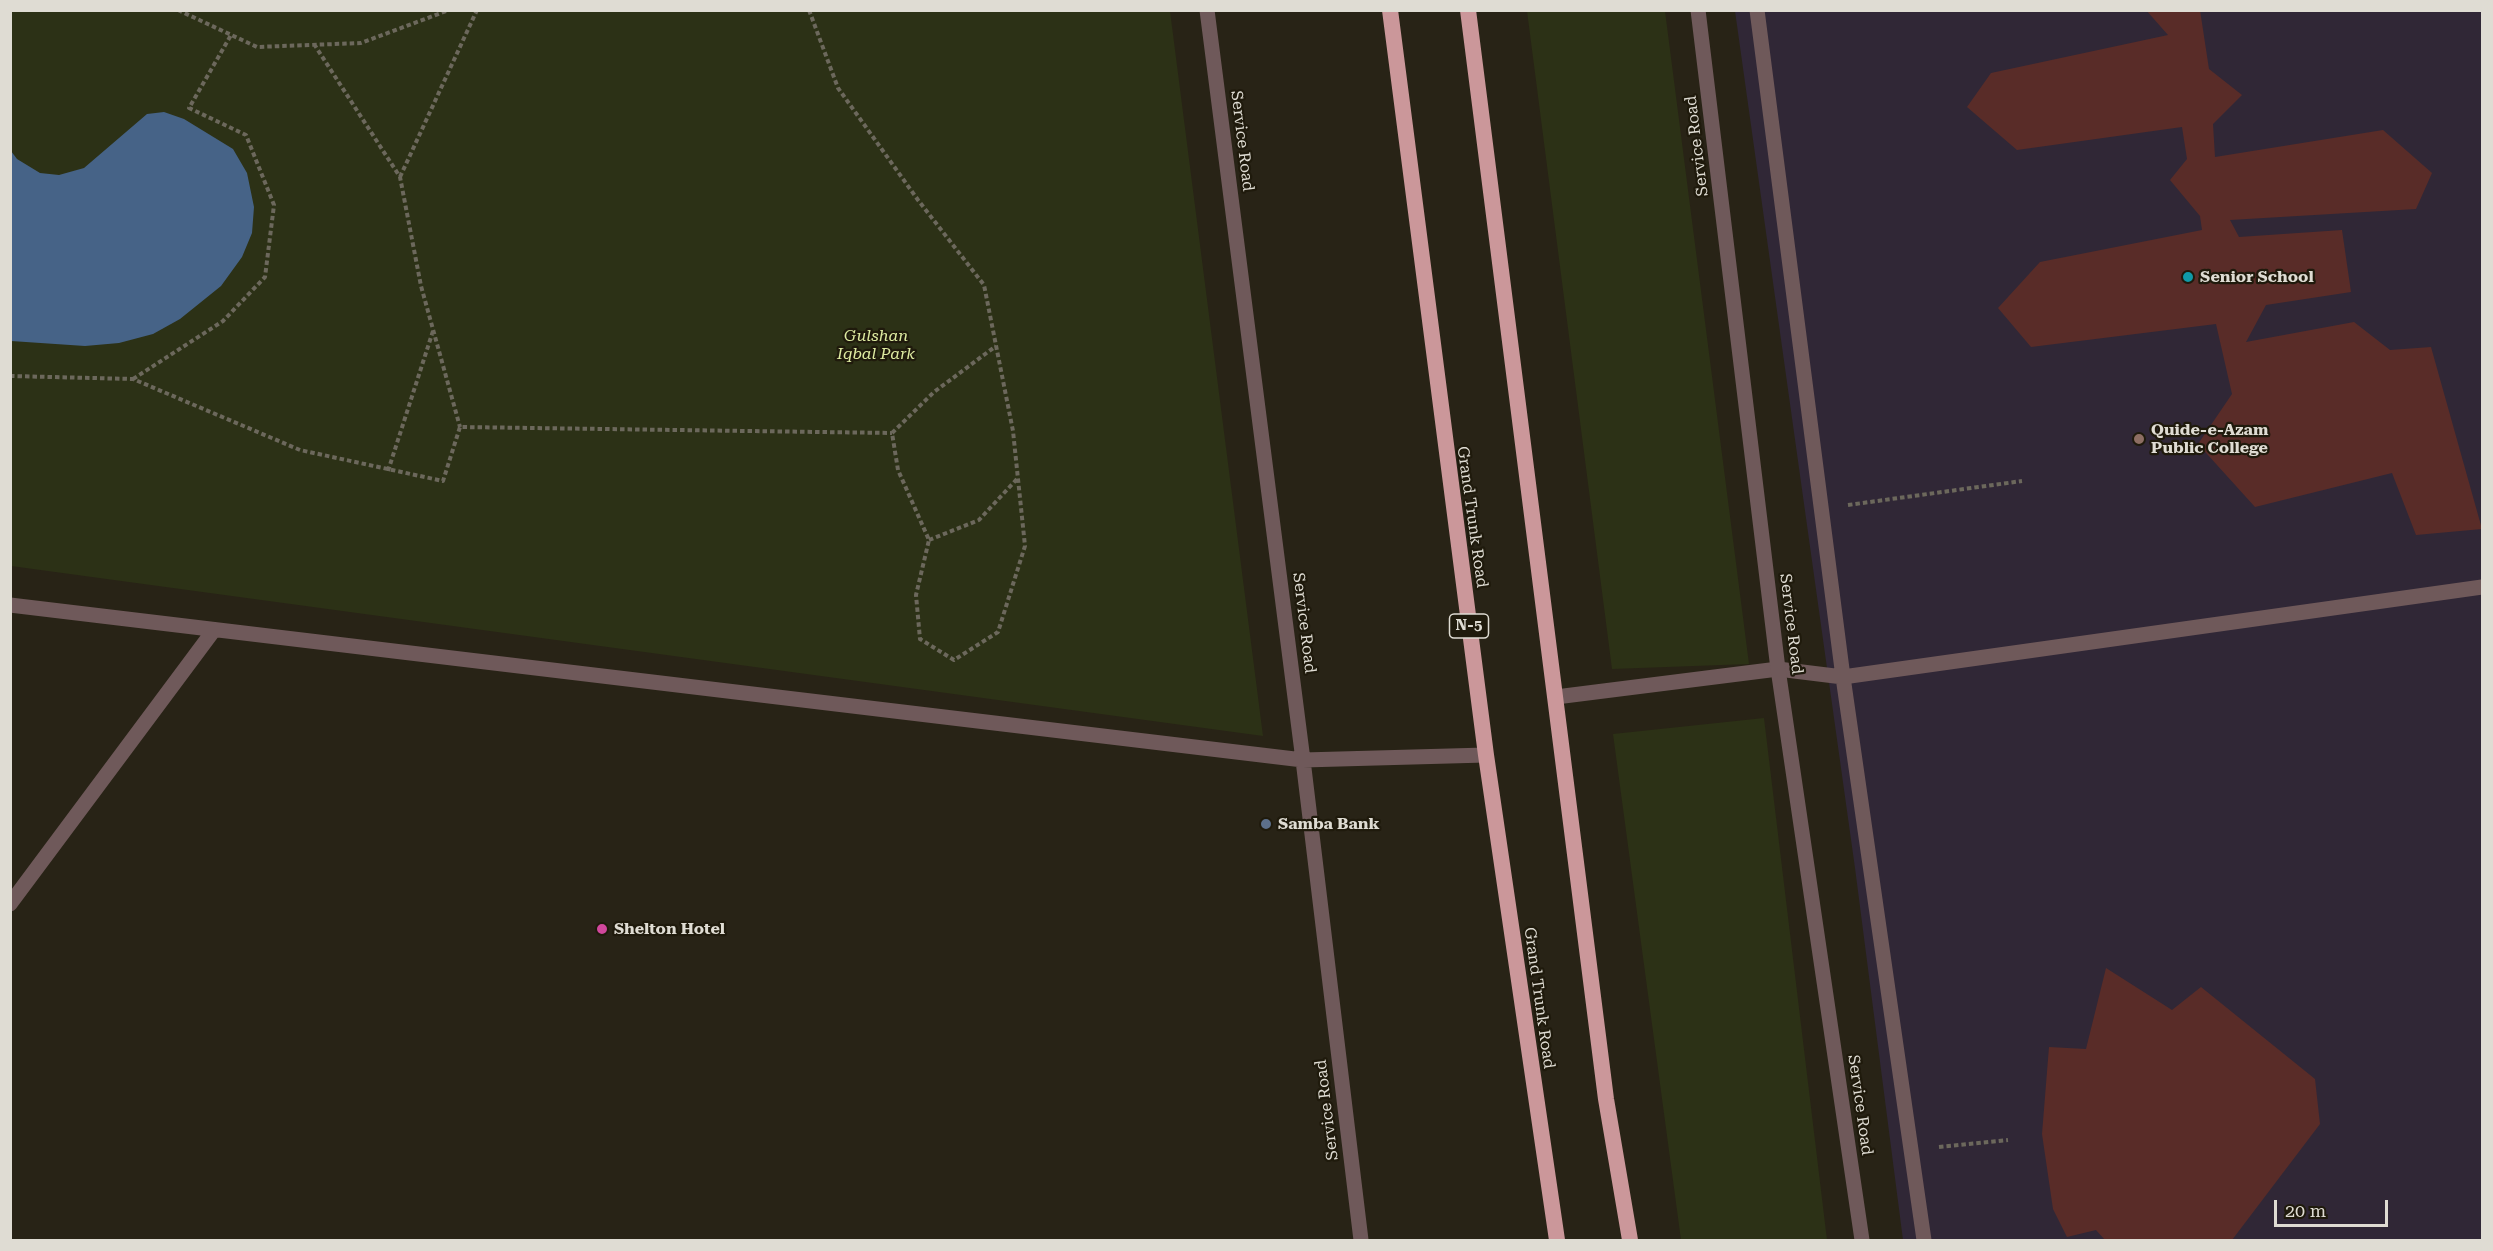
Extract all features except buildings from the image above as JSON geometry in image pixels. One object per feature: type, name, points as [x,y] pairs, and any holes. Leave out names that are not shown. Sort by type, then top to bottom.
[{"type":"highway","name":"Grand Trunk Road","points":[[1390,10],[1486,755],[1557,1240]]},
{"type":"highway","points":[[1468,10],[1606,1099],[1630,1240]]},
{"type":"street","name":"Service Road","points":[[1207,10],[1303,760],[1361,1240]]},
{"type":"street","name":"Service Road","points":[[1698,10],[1778,669],[1862,1240]]},
{"type":"street","points":[[1757,10],[1842,676],[1924,1240]]},
{"type":"street","points":[[1556,697],[1778,669],[1842,676],[2482,587]]},
{"type":"street","points":[[10,605],[1303,760],[1486,755]]},
{"type":"street","points":[[10,904],[214,630]]},
{"type":"path","points":[[178,10],[257,47],[361,43],[449,10]]},
{"type":"path","points":[[400,177],[477,10]]},
{"type":"path","points":[[809,10],[838,88],[918,201],[984,285],[1013,431],[1025,546],[998,632],[954,660],[920,639],[916,595],[929,540],[898,470],[892,433]]},
{"type":"path","points":[[133,380],[223,321],[265,277],[274,205],[246,135],[189,108],[231,35]]},
{"type":"path","points":[[10,376],[133,380],[300,450],[388,471],[443,481],[460,427],[421,286],[400,177],[314,44]]},
{"type":"path","points":[[388,471],[433,330]]},
{"type":"path","points":[[460,427],[892,433],[934,392],[996,345]]},
{"type":"path","points":[[929,540],[979,520],[1018,478]]},
{"type":"path","points":[[1821,509],[2022,481]]},
{"type":"path","points":[[1911,1150],[2008,1140]]},
{"type":"shaded area","name":"Quide-e-Azam Public College","points":[[1735,11],[2482,11],[2482,1240],[1903,1240],[1855,868]]},
{"type":"green space","name":"Gulshan Iqbal Park","points":[[11,11],[1170,11],[1263,736],[11,566]]},
{"type":"green space","points":[[1527,11],[1665,11],[1749,664],[1612,669]]},
{"type":"green space","points":[[1764,718],[1827,1240],[1681,1240],[1613,734]]},
{"type":"water","points":[[164,112],[184,119],[233,149],[247,173],[254,207],[252,233],[242,257],[221,286],[180,319],[153,334],[119,343],[85,346],[11,341],[11,151],[17,159],[40,173],[59,175],[84,168],[147,114]]},
{"type":"place","name":"Senior School","points":[[2188,277]]},
{"type":"place","name":"Quide-e-Azam Public College","points":[[2139,439]]},
{"type":"place","name":"Samba Bank","points":[[1266,824]]},
{"type":"place","name":"Shelton Hotel","points":[[602,929]]}]
